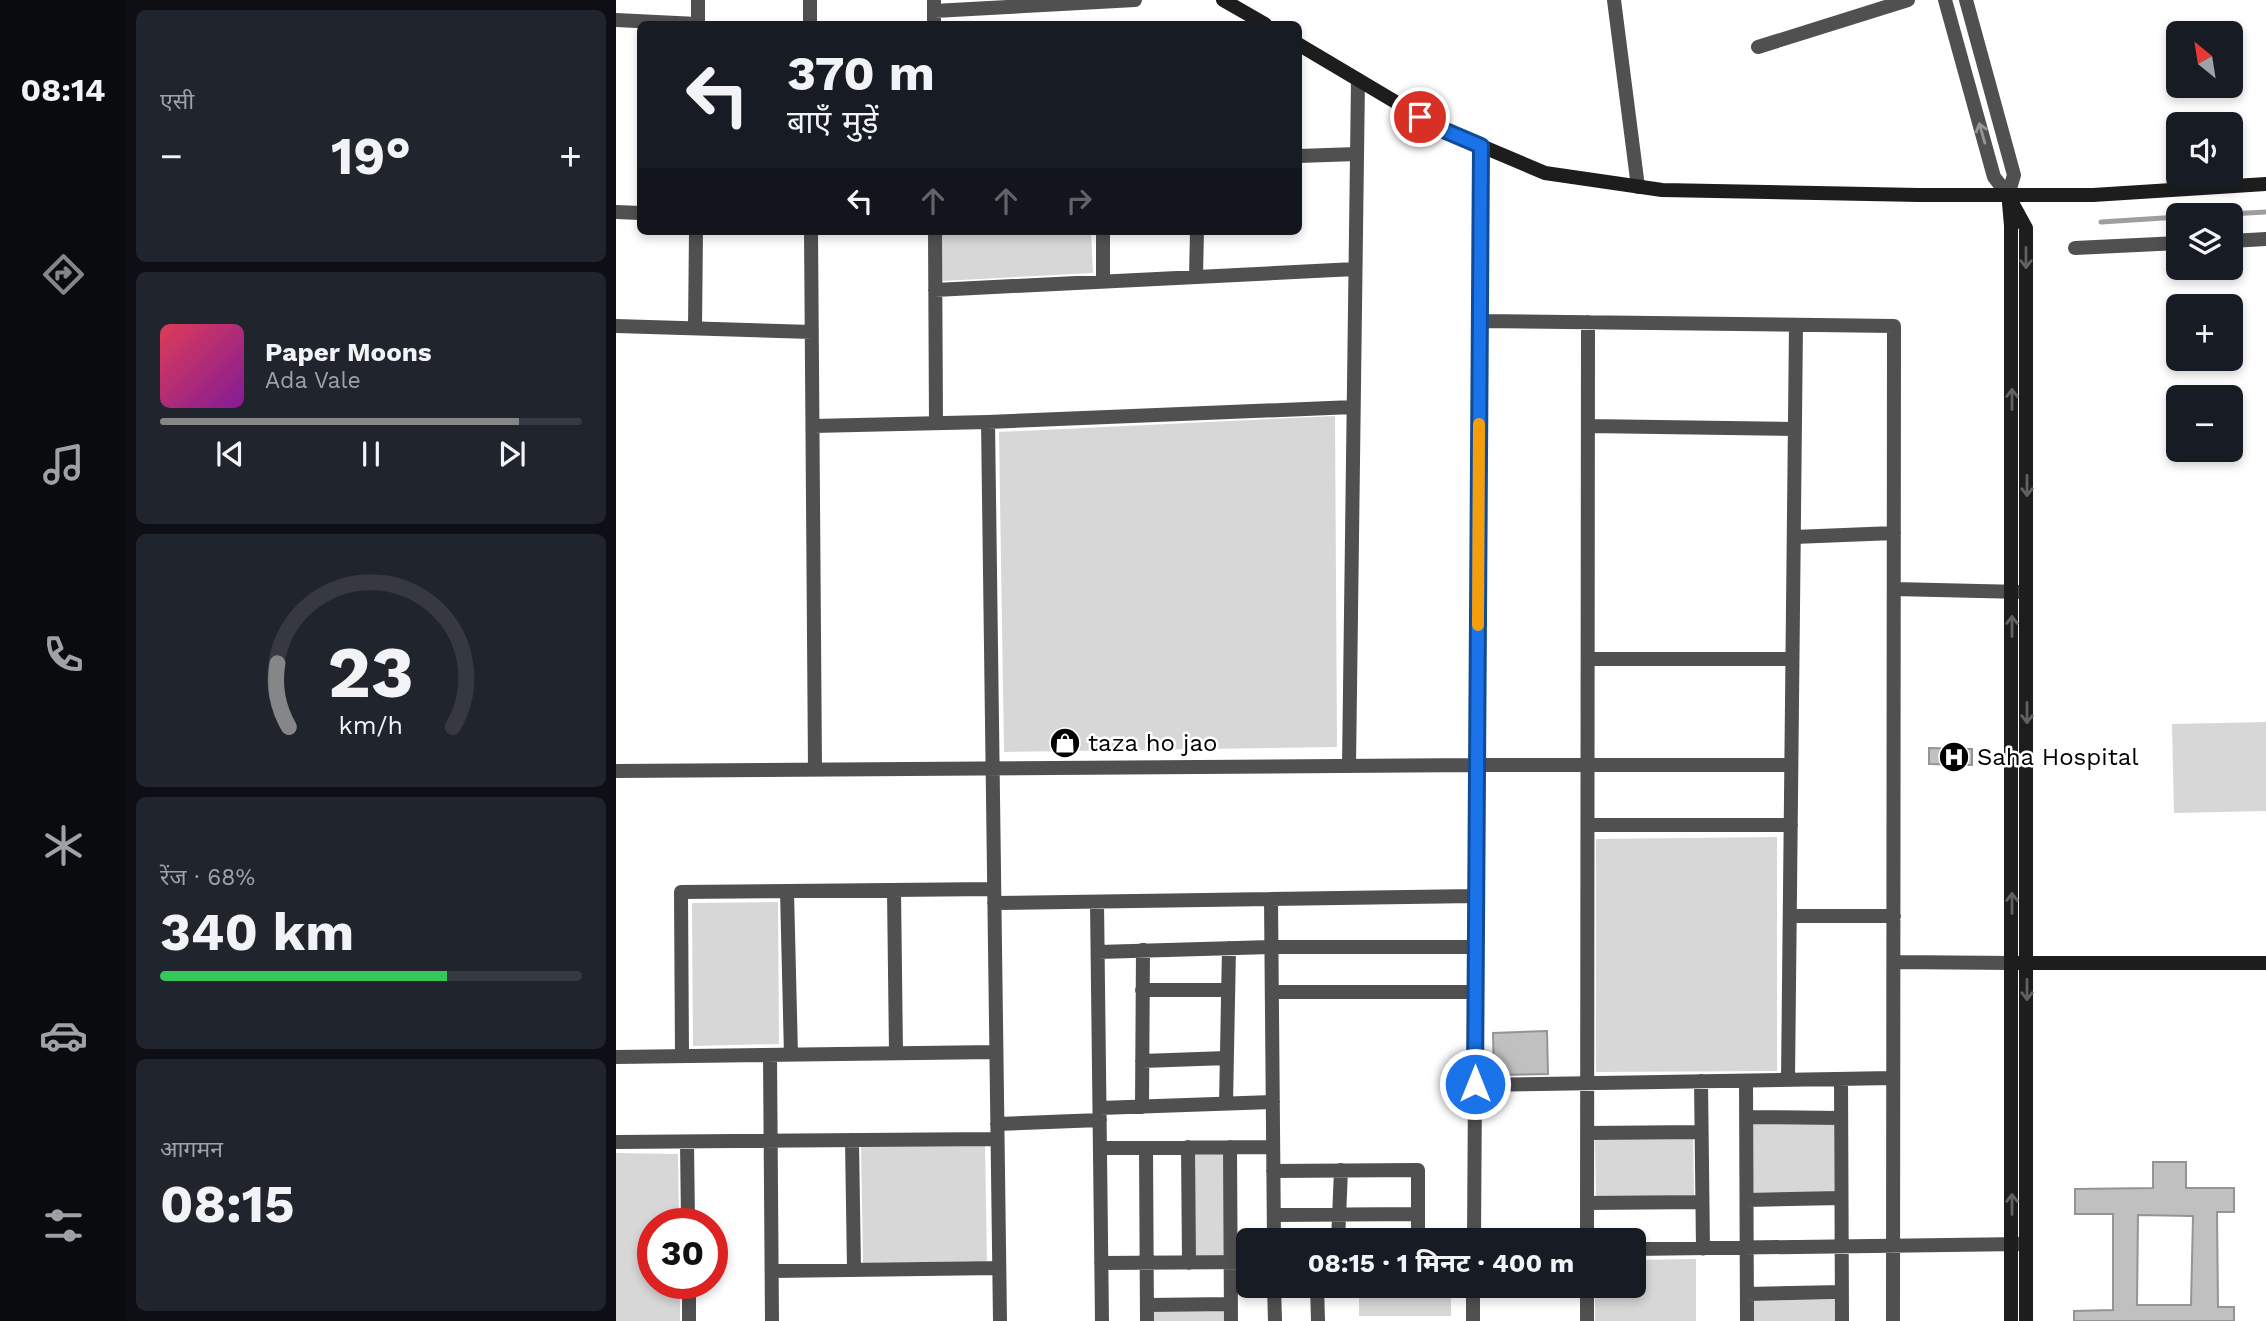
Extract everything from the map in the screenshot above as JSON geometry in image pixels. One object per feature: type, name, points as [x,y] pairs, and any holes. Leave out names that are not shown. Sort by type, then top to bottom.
[{"type":"street","points":[[697,21],[698,0]]},
{"type":"street","points":[[810,0],[810,21]]},
{"type":"street","points":[[934,12],[1135,0]]},
{"type":"street","points":[[1223,0],[1260,21]]},
{"type":"street","points":[[1614,0],[1638,187]]},
{"type":"street","points":[[1758,47],[1908,0]]},
{"type":"street","points":[[1945,0],[1994,177],[2008,195],[2026,228],[2028,592],[2019,963]]},
{"type":"street","points":[[1966,0],[2014,175],[2008,195],[2011,226],[2012,592],[2019,963],[2019,1244],[2026,1321]]},
{"type":"street","points":[[616,20],[637,21]]},
{"type":"street","points":[[1302,46],[1441,129],[1545,173],[1638,187],[1675,191],[2093,195],[2266,184]]},
{"type":"street","points":[[1349,766],[1358,80]]},
{"type":"street","points":[[1474,1228],[1481,146]]},
{"type":"street","points":[[1302,156],[1357,154]]},
{"type":"street","points":[[616,212],[637,213]]},
{"type":"street","points":[[695,328],[696,235]]},
{"type":"street","points":[[811,235],[815,770]]},
{"type":"street","points":[[935,235],[936,423]]},
{"type":"street","points":[[1103,235],[1103,282]]},
{"type":"street","points":[[1196,235],[1196,277]]},
{"type":"street","points":[[2243,240],[2266,239]]},
{"type":"street","points":[[2075,248],[2166,244]]},
{"type":"street","points":[[935,290],[1355,269]]},
{"type":"street","points":[[1480,321],[1894,326],[1893,1321]]},
{"type":"street","points":[[1587,322],[1587,1228]]},
{"type":"street","points":[[1788,1080],[1796,325]]},
{"type":"street","points":[[616,326],[812,332]]},
{"type":"street","points":[[813,426],[988,422],[1353,407]]},
{"type":"street","points":[[988,422],[1000,1321]]},
{"type":"street","points":[[1588,426],[1795,429]]},
{"type":"street","points":[[1794,537],[1894,533]]},
{"type":"street","points":[[1894,589],[2028,592]]},
{"type":"street","points":[[1588,659],[1792,659]]},
{"type":"street","points":[[616,771],[1791,765]]},
{"type":"street","points":[[1588,825],[1791,825]]},
{"type":"street","points":[[682,1056],[681,892],[894,890],[1097,902],[1476,896]]},
{"type":"street","points":[[894,890],[896,1053]]},
{"type":"street","points":[[788,891],[791,1055]]},
{"type":"street","points":[[1271,899],[1274,1228]]},
{"type":"street","points":[[1097,902],[1101,1321]]},
{"type":"street","points":[[1790,915],[1894,916]]},
{"type":"street","points":[[1098,952],[1271,947],[1475,947]]},
{"type":"street","points":[[1226,1104],[1229,948]]},
{"type":"street","points":[[1142,1107],[1143,950]]},
{"type":"street","points":[[1894,962],[2266,963]]},
{"type":"street","points":[[1142,990],[1228,990]]},
{"type":"street","points":[[1272,992],[1475,992]]},
{"type":"street","points":[[616,1057],[996,1052]]},
{"type":"street","points":[[770,1055],[772,1321]]},
{"type":"street","points":[[1142,1061],[1227,1058]]},
{"type":"street","points":[[1475,1084],[1893,1078]]},
{"type":"street","points":[[1841,1079],[1842,1321]]},
{"type":"street","points":[[1701,1081],[1703,1249]]},
{"type":"street","points":[[1746,1081],[1747,1321]]},
{"type":"street","points":[[616,1142],[852,1140],[997,1131],[1142,1107],[1273,1102]]},
{"type":"street","points":[[1746,1117],[1841,1118]]},
{"type":"street","points":[[1587,1133],[1701,1132]]},
{"type":"street","points":[[852,1140],[854,1270]]},
{"type":"street","points":[[687,1142],[688,1208]]},
{"type":"street","points":[[1188,1147],[1189,1262]]},
{"type":"street","points":[[1230,1147],[1231,1321]]},
{"type":"street","points":[[1100,1148],[1273,1147]]},
{"type":"street","points":[[1146,1148],[1147,1321]]},
{"type":"street","points":[[1338,1228],[1341,1170]]},
{"type":"street","points":[[1273,1171],[1418,1170],[1418,1228]]},
{"type":"street","points":[[1747,1200],[1841,1198]]},
{"type":"street","points":[[1587,1203],[1702,1202]]},
{"type":"street","points":[[1274,1215],[1418,1213]]},
{"type":"street","points":[[1646,1249],[2019,1244]]},
{"type":"street","points":[[2011,1321],[2019,1244]]},
{"type":"street","points":[[1101,1263],[1236,1262]]},
{"type":"street","points":[[772,1271],[999,1268]]},
{"type":"street","points":[[1747,1294],[1842,1292]]},
{"type":"street","points":[[1274,1298],[1275,1321]]},
{"type":"street","points":[[1317,1298],[1318,1321]]},
{"type":"street","points":[[1473,1321],[1474,1298]]},
{"type":"street","points":[[1587,1298],[1587,1321]]},
{"type":"street","points":[[689,1299],[690,1321]]},
{"type":"street","points":[[1147,1305],[1231,1304]]},
{"type":"shaded area","points":[[940,235],[1091,235],[1093,273],[942,281]]},
{"type":"shaded area","points":[[1335,416],[1337,747],[1004,752],[999,432]]},
{"type":"shaded area","points":[[2266,722],[2266,811],[2174,813],[2172,724]]},
{"type":"shaded area","points":[[1777,837],[1777,1071],[1596,1072],[1596,839]]},
{"type":"shaded area","points":[[778,902],[779,1044],[693,1046],[692,903]]},
{"type":"shaded area","points":[[1751,1124],[1834,1124],[1834,1193],[1751,1193]]},
{"type":"shaded area","points":[[1693,1136],[1694,1195],[1596,1197],[1595,1138]]},
{"type":"shaded area","points":[[985,1145],[987,1261],[863,1263],[861,1147]]},
{"type":"shaded area","points":[[1224,1151],[1225,1256],[1195,1257],[1194,1152]]},
{"type":"shaded area","points":[[616,1153],[678,1154],[679,1208],[637,1208],[637,1299],[680,1299],[680,1321],[616,1321]]},
{"type":"shaded area","points":[[1696,1259],[1696,1321],[1595,1321],[1595,1298],[1646,1298],[1646,1260]]},
{"type":"shaded area","points":[[1359,1298],[1451,1298],[1451,1316],[1359,1316]]},
{"type":"shaded area","points":[[1752,1300],[1837,1300],[1837,1321],[1752,1321]]},
{"type":"shaded area","points":[[1226,1309],[1226,1321],[1152,1321],[1152,1310]]},
{"type":"building","points":[[1929,748],[1972,749],[1972,765],[1929,764]]},
{"type":"building","points":[[1547,1031],[1548,1074],[1494,1075],[1493,1033]]},
{"type":"building","points":[[2153,1162],[2186,1162],[2186,1188],[2234,1188],[2234,1212],[2217,1212],[2218,1307],[2234,1307],[2234,1321],[2074,1321],[2074,1311],[2113,1310],[2113,1214],[2075,1214],[2075,1189],[2153,1188]],"holes":[[[2138,1215],[2193,1216],[2191,1305],[2137,1305]]]},
{"type":"waterway","points":[[2243,213],[2266,212]]},
{"type":"waterway","points":[[2101,222],[2166,218]]},
{"type":"slow traffic","points":[[1478,625],[1479,424]]},
{"type":"place","name":"taza ho jao","points":[[1065,743]]},
{"type":"place","name":"Saha Hospital","points":[[1954,757]]},
{"type":"route","points":[[1420,117],[1481,146],[1475,1084]]}]
